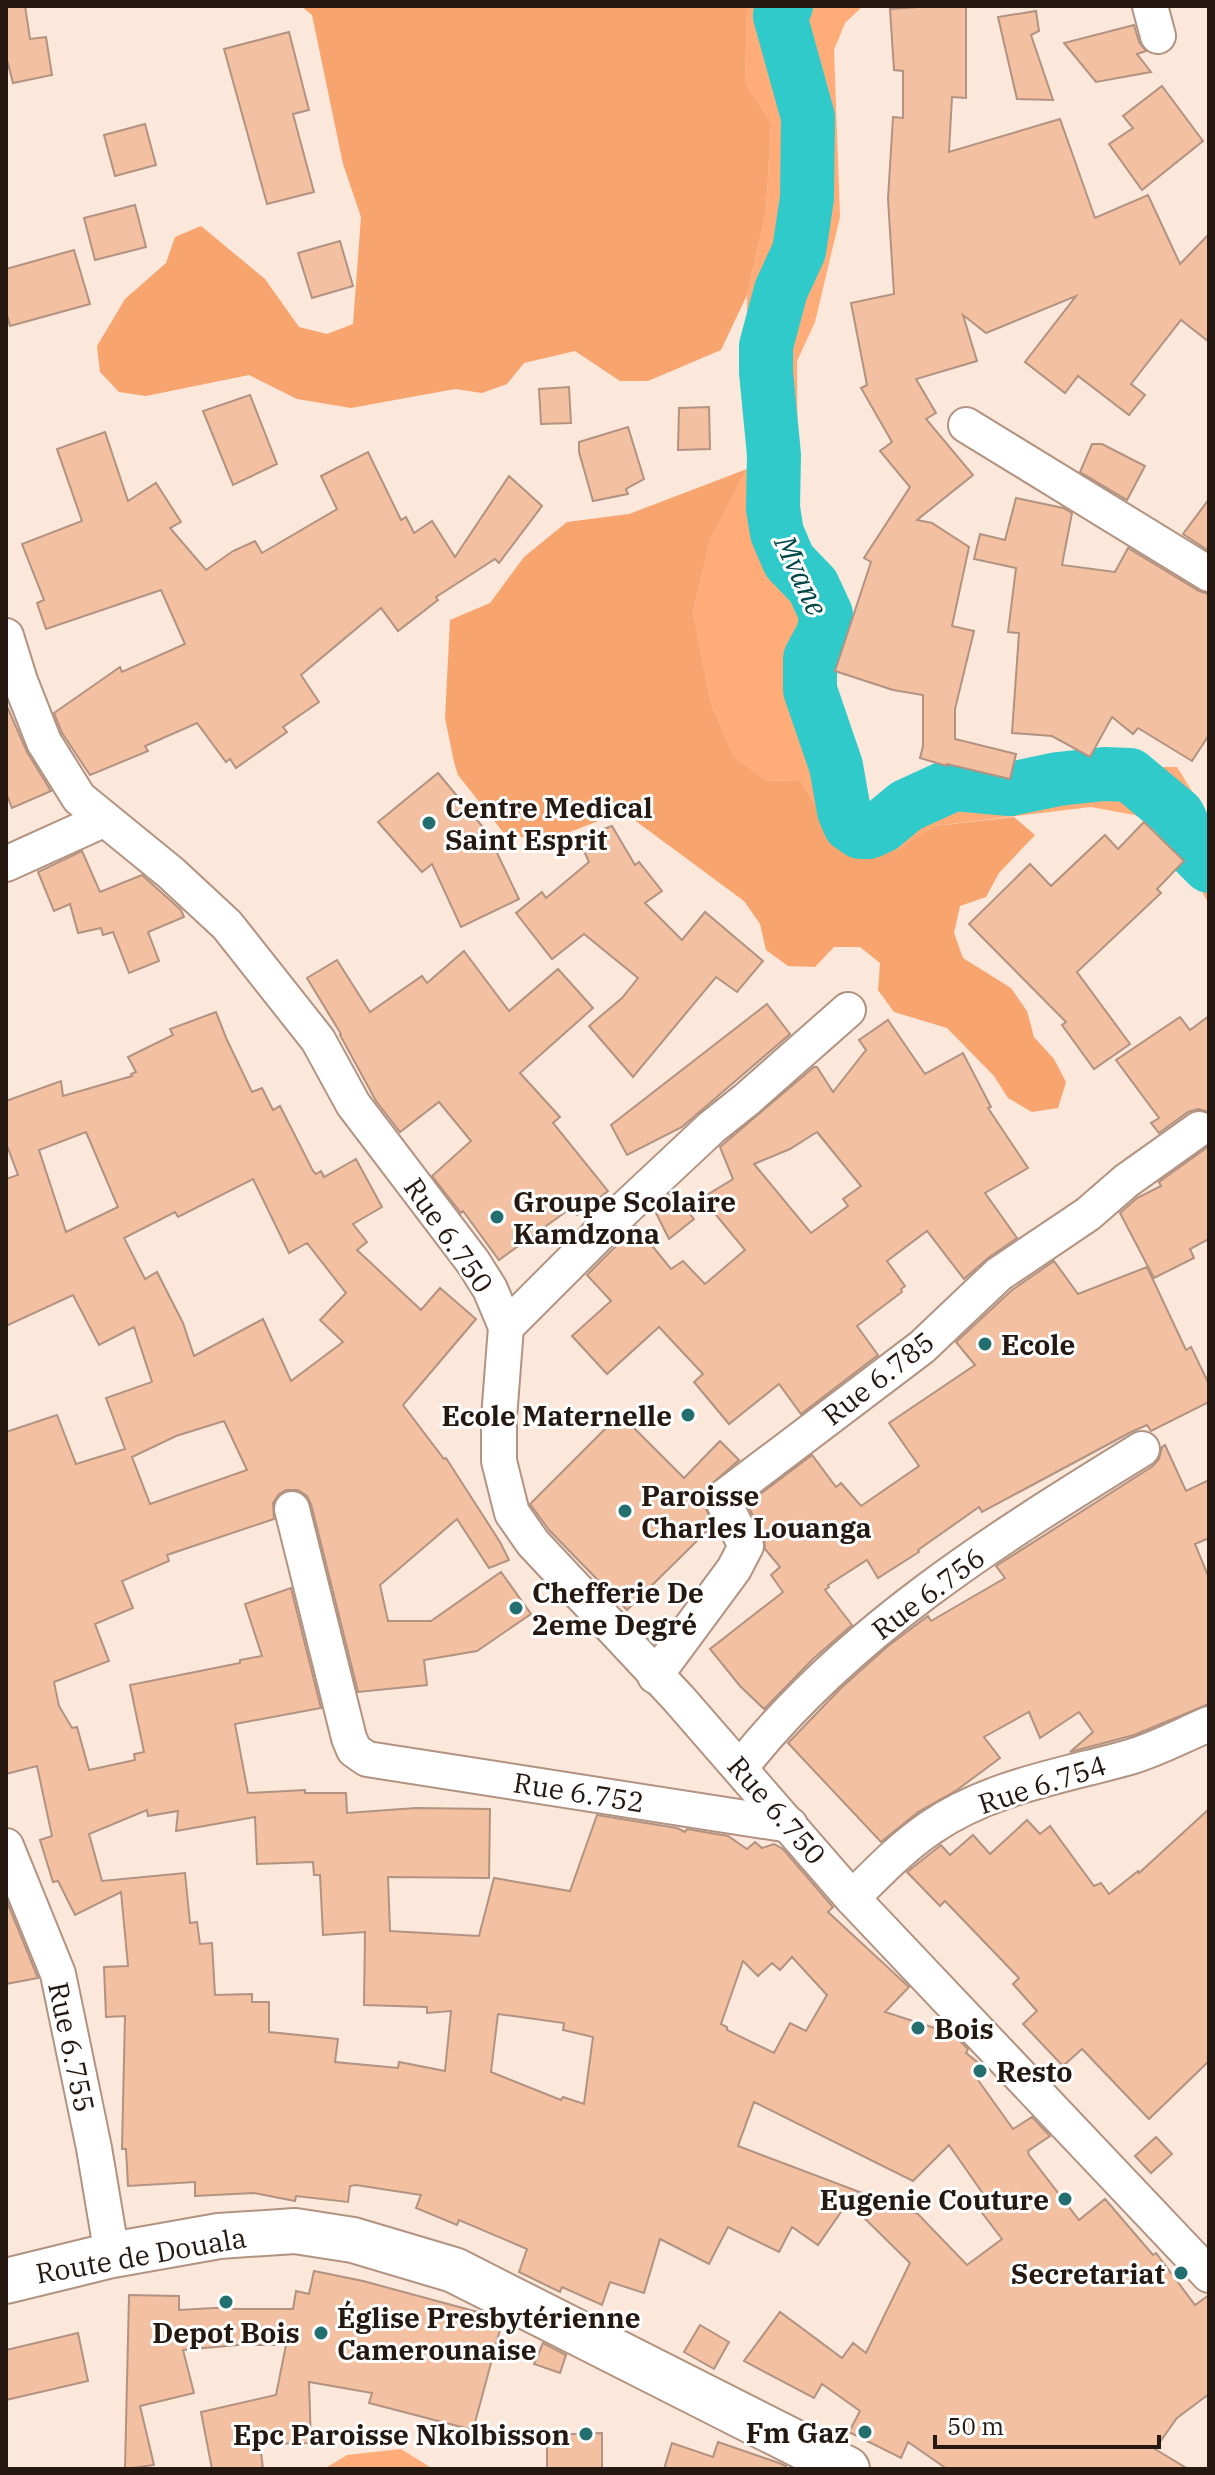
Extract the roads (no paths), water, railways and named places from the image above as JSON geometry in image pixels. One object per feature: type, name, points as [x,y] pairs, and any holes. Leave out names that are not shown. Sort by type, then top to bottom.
[{"type":"highway","name":"Route de Douala","points":[[6,2281],[112,2255],[219,2236],[295,2231],[353,2240],[454,2270],[847,2469]]},
{"type":"street","points":[[966,425],[1209,574]]},
{"type":"street","name":"Rue 6.750","points":[[6,636],[44,742],[79,798],[171,873],[227,925],[258,961],[318,1040],[353,1104],[473,1262],[490,1289],[506,1327],[499,1461],[512,1513],[533,1543],[740,1768],[852,1898],[1209,2275]]},
{"type":"street","points":[[6,864],[103,820]]},
{"type":"street","points":[[506,1327],[712,1127],[848,1010]]},
{"type":"street","name":"Rue 6.785","points":[[655,1676],[734,1569],[746,1546],[724,1503],[724,1497],[922,1347],[999,1274],[1088,1214],[1126,1181],[1199,1129]]},
{"type":"street","name":"Rue 6.756","points":[[740,1768],[785,1714],[827,1672],[883,1626],[948,1575],[1040,1512],[1142,1449]]},
{"type":"street","name":"Rue 6.752","points":[[292,1509],[349,1738],[354,1750],[367,1759],[790,1825]]},
{"type":"street","name":"Rue 6.754","points":[[852,1898],[931,1827],[983,1799],[1015,1787],[1134,1756],[1209,1724]]},
{"type":"street","name":"Rue 6.755","points":[[6,1846],[58,1974],[94,2148],[112,2255]]},
{"type":"waterway","name":"Mvane","points":[[786,6],[780,16],[808,117],[807,198],[799,251],[781,290],[766,346],[774,455],[773,508],[777,533],[789,561],[813,586],[826,614],[824,632],[810,658],[810,690],[836,766],[844,811],[850,825],[860,832],[869,832],[882,826],[906,806],[954,784],[1010,789],[1058,779],[1104,774],[1130,775],[1178,815],[1196,853],[1209,866]]},
{"type":"place","name":"Centre Medical Saint Esprit","points":[[429,823]]},
{"type":"place","name":"Groupe Scolaire Kamdzona","points":[[497,1217]]},
{"type":"place","name":"Ecole","points":[[985,1344]]},
{"type":"place","name":"Ecole Maternelle","points":[[688,1415]]},
{"type":"place","name":"Paroisse Charles Louanga","points":[[625,1511]]},
{"type":"place","name":"Chefferie De 2eme Degré","points":[[516,1608]]},
{"type":"place","name":"Bois","points":[[918,2028]]},
{"type":"place","name":"Resto","points":[[980,2071]]},
{"type":"place","name":"Eugenie Couture","points":[[1065,2199]]},
{"type":"place","name":"Secretariat","points":[[1181,2273]]},
{"type":"place","name":"Depot Bois","points":[[226,2302]]},
{"type":"place","name":"Église Presbytérienne Camerounaise","points":[[321,2333]]},
{"type":"place","name":"Fm Gaz","points":[[865,2432]]},
{"type":"place","name":"Epc Paroisse Nkolbisson","points":[[586,2434]]}]
